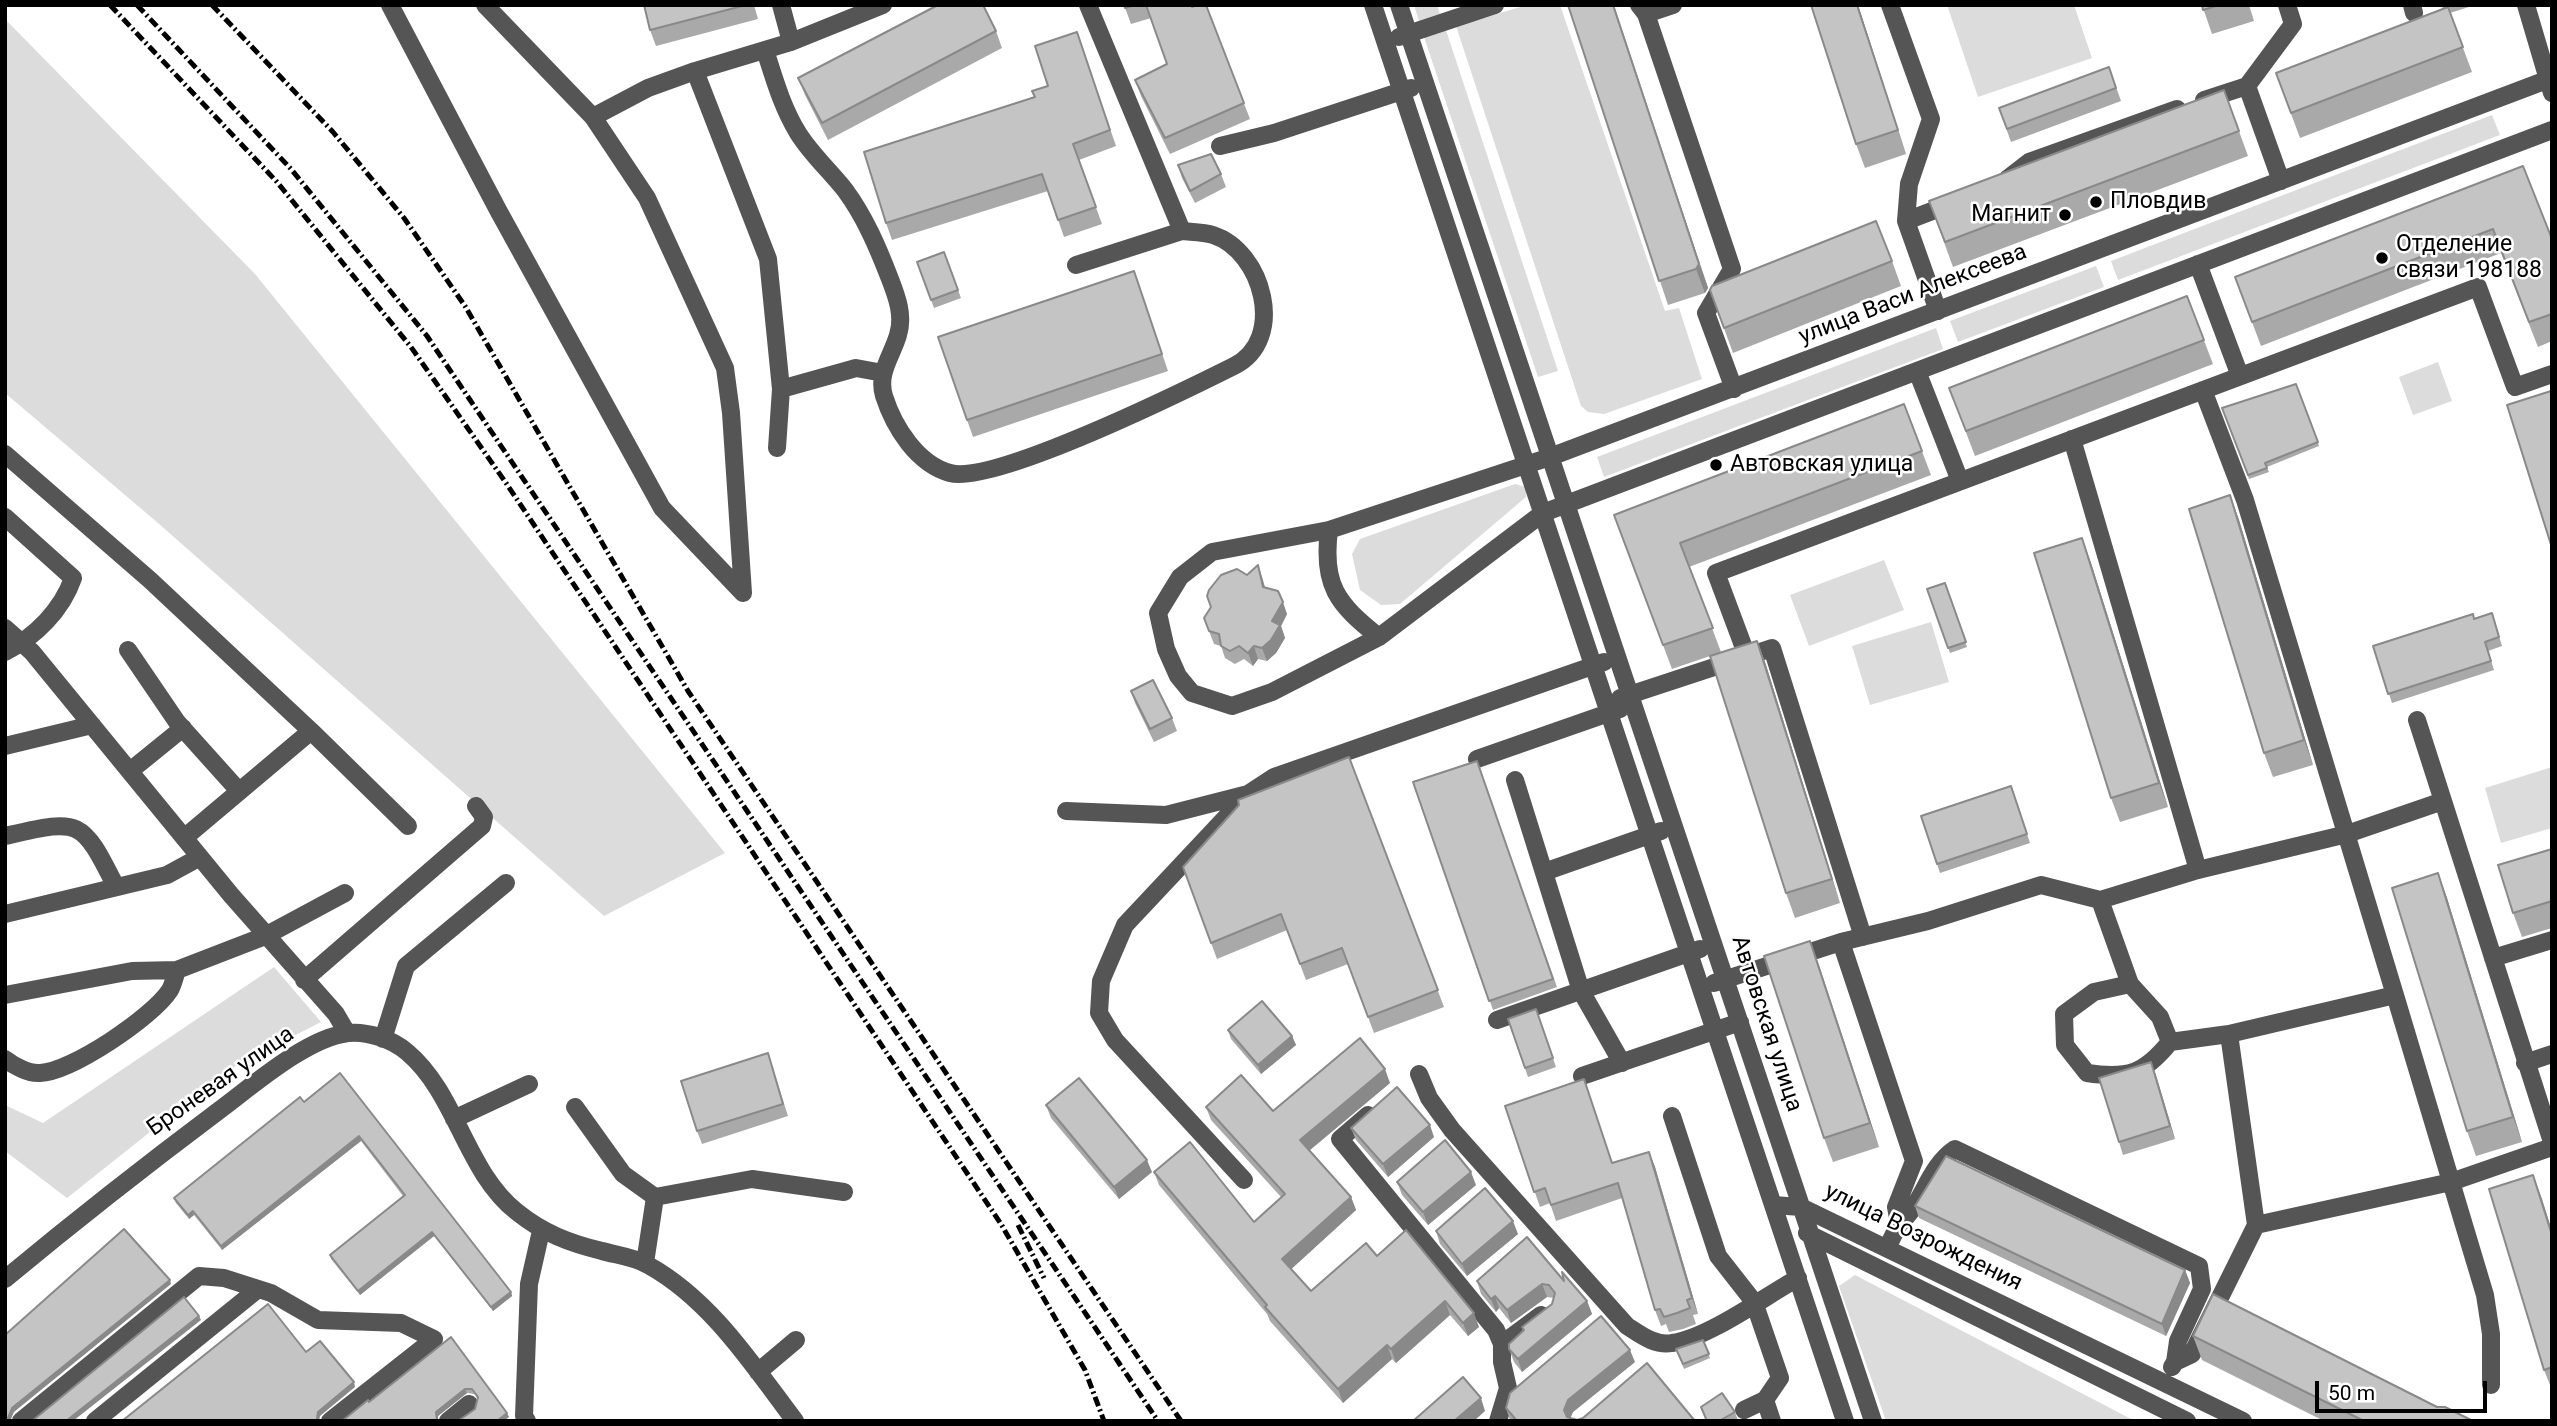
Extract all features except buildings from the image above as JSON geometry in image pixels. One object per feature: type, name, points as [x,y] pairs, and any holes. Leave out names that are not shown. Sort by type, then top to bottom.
[{"type":"street","points":[[390,5],[491,198],[662,508],[743,593],[731,414],[725,368],[647,198],[593,117],[485,5]]},
{"type":"street","points":[[781,5],[790,42]]},
{"type":"street","points":[[593,117],[648,88],[790,42],[883,5]]},
{"type":"street","points":[[1088,5],[1182,231]]},
{"type":"street","points":[[1373,5],[1845,1421]]},
{"type":"street","name":"Автовская улица","points":[[1399,5],[1873,1421]]},
{"type":"street","points":[[1385,42],[1495,5]]},
{"type":"street","points":[[1674,5],[1643,10],[1732,269],[1706,313],[1734,389]]},
{"type":"street","points":[[1890,5],[1931,119],[1909,184],[1906,221],[1938,311]]},
{"type":"street","points":[[1989,189],[2001,184],[2029,162],[2247,86],[2293,24],[2287,5]]},
{"type":"street","points":[[2526,5],[2550,84]]},
{"type":"street","points":[[765,50],[778,93],[798,133],[864,217],[891,281],[901,309],[899,334],[883,373],[884,394],[901,430],[923,461],[951,474],[983,473],[1148,410],[1245,361],[1262,337],[1265,310],[1257,280],[1239,253],[1214,235],[1182,231],[1076,265]]},
{"type":"street","points":[[695,71],[768,259],[781,389],[777,448]]},
{"type":"street","points":[[1220,145],[1301,132],[1426,84]]},
{"type":"street","name":"улица Васи Алексеева","points":[[1543,513],[1379,637],[1272,692],[1232,706],[1192,693],[1178,676],[1166,649],[1158,613],[1180,577],[1212,552],[1329,530],[1550,457],[2281,181],[2550,84]]},
{"type":"street","points":[[2247,86],[2281,181]]},
{"type":"street","points":[[1543,513],[2552,130]]},
{"type":"street","points":[[1906,221],[1965,198]]},
{"type":"street","points":[[2198,264],[2240,376]]},
{"type":"street","points":[[1746,656],[1716,573],[2478,287],[2515,387],[2552,374]]},
{"type":"street","points":[[781,389],[856,368],[883,373]]},
{"type":"street","points":[[1917,371],[1960,481]]},
{"type":"street","points":[[2203,390],[2245,500],[2485,1295],[2491,1335],[2491,1385]]},
{"type":"street","points":[[2072,439],[2197,870]]},
{"type":"street","points":[[5,454],[150,580],[408,826]]},
{"type":"street","points":[[5,517],[74,578],[65,600],[22,643],[5,652]]},
{"type":"street","points":[[1329,530],[1325,560],[1331,588],[1352,615],[1379,637]]},
{"type":"street","points":[[5,628],[22,643],[265,936],[336,1014],[347,1034]]},
{"type":"street","points":[[1477,759],[1772,648],[1863,937]]},
{"type":"street","points":[[128,650],[183,728],[239,791]]},
{"type":"street","points":[[1244,1180],[1115,1040],[1099,1013],[1101,981],[1125,925],[1248,794],[1274,777],[1618,658]]},
{"type":"street","points":[[2417,720],[2552,1142]]},
{"type":"street","points":[[5,747],[92,725]]},
{"type":"street","points":[[130,771],[183,728]]},
{"type":"street","points":[[184,838],[311,731]]},
{"type":"street","points":[[1514,780],[1581,991],[1622,1063]]},
{"type":"street","points":[[1066,811],[1166,815],[1248,794]]},
{"type":"street","points":[[1701,987],[1841,942],[1928,920],[2041,885],[2100,900],[2197,870],[2347,834],[2443,801]]},
{"type":"street","points":[[304,980],[482,826],[484,817],[476,806]]},
{"type":"street","points":[[5,836],[57,825],[73,826],[88,834],[116,887]]},
{"type":"street","points":[[1544,872],[1674,827]]},
{"type":"street","points":[[5,914],[167,875],[200,857]]},
{"type":"street","points":[[383,1039],[406,966],[506,883]]},
{"type":"street","points":[[5,995],[132,971],[177,970],[265,936],[345,893]]},
{"type":"street","points":[[2100,900],[2130,984],[2160,1017],[2170,1042]]},
{"type":"street","points":[[2493,958],[2552,940]]},
{"type":"street","points":[[1841,942],[1914,1161],[1896,1207],[1899,1224]]},
{"type":"street","points":[[1497,1020],[1714,945]]},
{"type":"street","points":[[5,1059],[38,1074],[65,1068],[110,1042],[146,1014],[170,990],[177,970]]},
{"type":"street","points":[[2130,984],[2094,992],[2064,1014],[2065,1045],[2084,1079],[2113,1077],[2150,1066],[2170,1042],[2229,1034],[2395,995]]},
{"type":"street","points":[[1582,1076],[1740,1023]]},
{"type":"street","name":"Броневая улица","points":[[5,1279],[113,1190],[244,1092],[303,1052],[324,1040],[347,1034],[383,1039],[404,1049],[425,1069],[487,1178],[510,1206],[541,1231],[574,1244],[645,1263],[686,1290],[708,1311],[796,1421]]},
{"type":"street","points":[[2175,1362],[2192,1354],[2223,1306],[2256,1225],[2229,1034]]},
{"type":"street","points":[[2525,1063],[2552,1055]]},
{"type":"street","points":[[1419,1074],[1429,1098],[1452,1130],[1628,1326],[1649,1340],[1671,1344],[1701,1334],[1798,1278]]},
{"type":"street","points":[[454,1119],[529,1084]]},
{"type":"street","points":[[1381,1103],[1340,1139],[1390,1190],[1471,1288],[1496,1330],[1502,1344],[1502,1362],[1508,1388],[1498,1421]]},
{"type":"street","points":[[576,1107],[623,1174],[655,1197],[751,1179],[844,1192]]},
{"type":"street","points":[[1672,1116],[1718,1256],[1754,1302],[1780,1378],[1765,1400],[1744,1410]]},
{"type":"street","points":[[2256,1225],[2451,1182],[2552,1147]]},
{"type":"street","points":[[1887,1248],[1899,1224],[1911,1214],[1939,1160],[1955,1149],[2199,1266],[2202,1289],[2178,1341],[2175,1362],[2154,1405]]},
{"type":"street","points":[[645,1263],[655,1197]]},
{"type":"street","name":"улица Возрождения","points":[[1773,1205],[1801,1207],[2243,1421]]},
{"type":"street","name":"улица Возрождения","points":[[1773,1205],[1811,1237],[2187,1421]]},
{"type":"street","points":[[527,1421],[524,1416],[530,1284],[541,1231]]},
{"type":"street","points":[[21,1421],[199,1276],[224,1278],[258,1289],[318,1320],[401,1323],[434,1339],[330,1421]]},
{"type":"street","points":[[95,1421],[258,1289]]},
{"type":"street","points":[[1502,1344],[1549,1308]]},
{"type":"street","points":[[758,1372],[796,1340]]},
{"type":"street","points":[[1508,1388],[1528,1382]]},
{"type":"street","points":[[1765,1400],[1772,1421]]},
{"type":"street","points":[[448,1421],[469,1404]]},
{"type":"shaded area","points":[[1414,5],[1437,5],[1440,14],[1419,21]]},
{"type":"shaded area","points":[[1527,5],[1560,5],[1665,311],[1679,308],[1702,379],[1604,414],[1588,412],[1581,406],[1456,26]]},
{"type":"shaded area","points":[[1947,5],[2074,5],[2092,58],[1978,97]]},
{"type":"shaded area","points":[[5,19],[255,274],[725,853],[604,916],[158,523],[5,393]]},
{"type":"shaded area","points":[[1446,30],[1558,371],[1538,377],[1424,37]]},
{"type":"shaded area","points":[[2492,115],[2500,135],[2118,280],[2111,261]]},
{"type":"shaded area","points":[[2096,266],[2104,287],[1958,342],[1950,321]]},
{"type":"shaded area","points":[[1936,328],[1943,349],[1604,477],[1597,457]]},
{"type":"shaded area","points":[[2438,362],[2452,401],[2413,415],[2399,377]]},
{"type":"shaded area","points":[[1515,484],[1526,487],[1526,497],[1400,604],[1381,605],[1360,590],[1352,554],[1360,539]]},
{"type":"shaded area","points":[[1884,560],[1904,610],[1809,646],[1790,595]]},
{"type":"shaded area","points":[[1931,622],[1949,682],[1870,705],[1852,646]]},
{"type":"shaded area","points":[[2552,767],[2552,828],[2501,843],[2485,788]]},
{"type":"shaded area","points":[[274,967],[321,1022],[228,1070],[67,1198],[5,1151],[5,1105],[43,1123]]},
{"type":"shaded area","points":[[1855,1275],[2135,1421],[1886,1421],[1839,1286]]},
{"type":"railway","points":[[110,5],[277,182],[411,347],[506,483],[1001,1224],[1085,1370],[1104,1421]]},
{"type":"railway","points":[[137,5],[291,169],[427,336],[1158,1421]]},
{"type":"railway","points":[[212,5],[333,132],[404,218],[465,306],[688,691],[1181,1421]]},
{"type":"railway","points":[[1018,1225],[1044,1278]]},
{"type":"place","name":"Пловдив","points":[[2096,202]]},
{"type":"place","name":"Магнит","points":[[2065,215]]},
{"type":"place","name":"Отделение связи 198188","points":[[2382,258]]},
{"type":"place","name":"Автовская улица","points":[[1716,465]]}]
